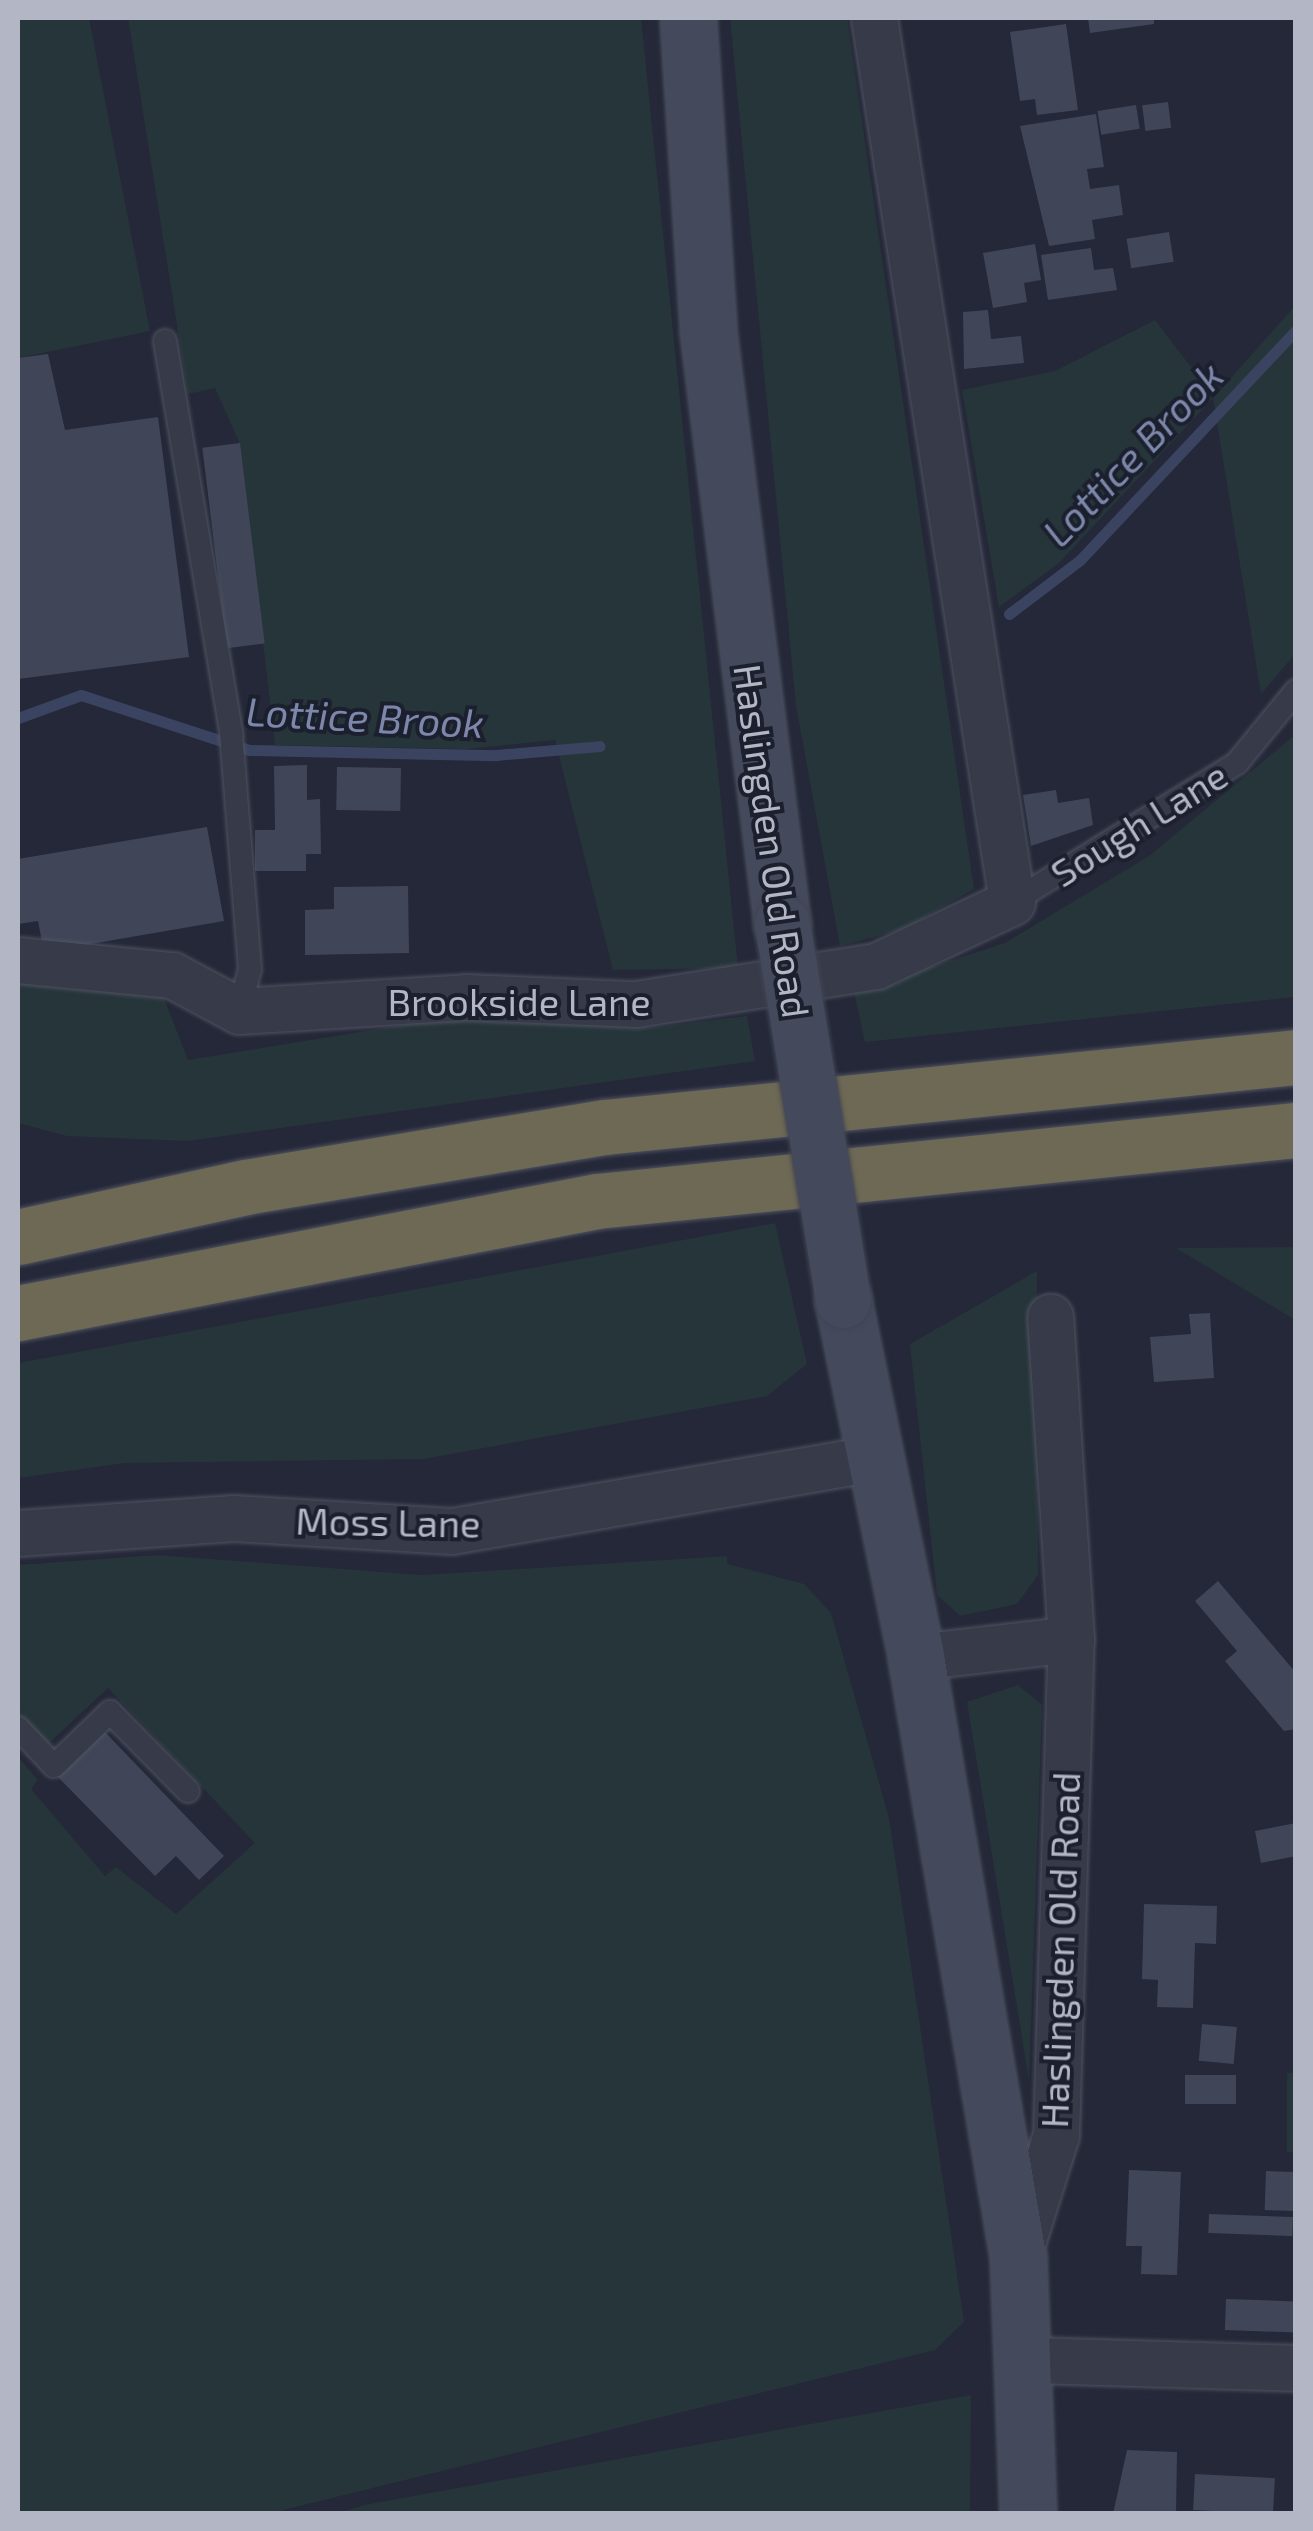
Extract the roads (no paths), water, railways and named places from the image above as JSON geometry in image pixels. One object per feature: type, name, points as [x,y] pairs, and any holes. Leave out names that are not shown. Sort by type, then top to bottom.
[{"type":"highway","points":[[18,1237],[245,1187],[605,1127],[1296,1057]]},
{"type":"highway","points":[[18,1313],[596,1201],[1296,1130]]},
{"type":"main road","name":"Haslingden Old Road","points":[[688,18],[708,331],[782,922],[843,1300],[916,1657],[1018,2256],[1028,2360],[1028,2514]]},
{"type":"street","points":[[874,18],[1012,902]]},
{"type":"street","name":"Brookside Lane","points":[[239,1012],[466,996],[636,1004],[750,993],[876,966],[1012,902]]},
{"type":"street","points":[[18,960],[172,974],[239,1012]]},
{"type":"street","name":"Haslingden Old Road","points":[[1018,2256],[1056,2134],[1070,1639],[1050,1317]]},
{"type":"street","name":"Moss Lane","points":[[18,1532],[232,1518],[452,1531],[874,1458]]},
{"type":"street","points":[[916,1657],[1070,1639]]},
{"type":"street","points":[[1028,2360],[1296,2368]]},
{"type":"lane","points":[[166,340],[232,733],[230,761],[250,969],[239,1012]]},
{"type":"lane","name":"Sough Lane","points":[[1012,902],[1238,763],[1296,691]]},
{"type":"lane","points":[[18,1728],[54,1766],[110,1712],[188,1791]]},
{"type":"waterway","name":"Lottice Brook","points":[[1009,614],[1080,560],[1296,330]]},
{"type":"waterway","name":"Lottice Brook","points":[[18,718],[81,695],[249,750],[496,755],[600,746]]}]
